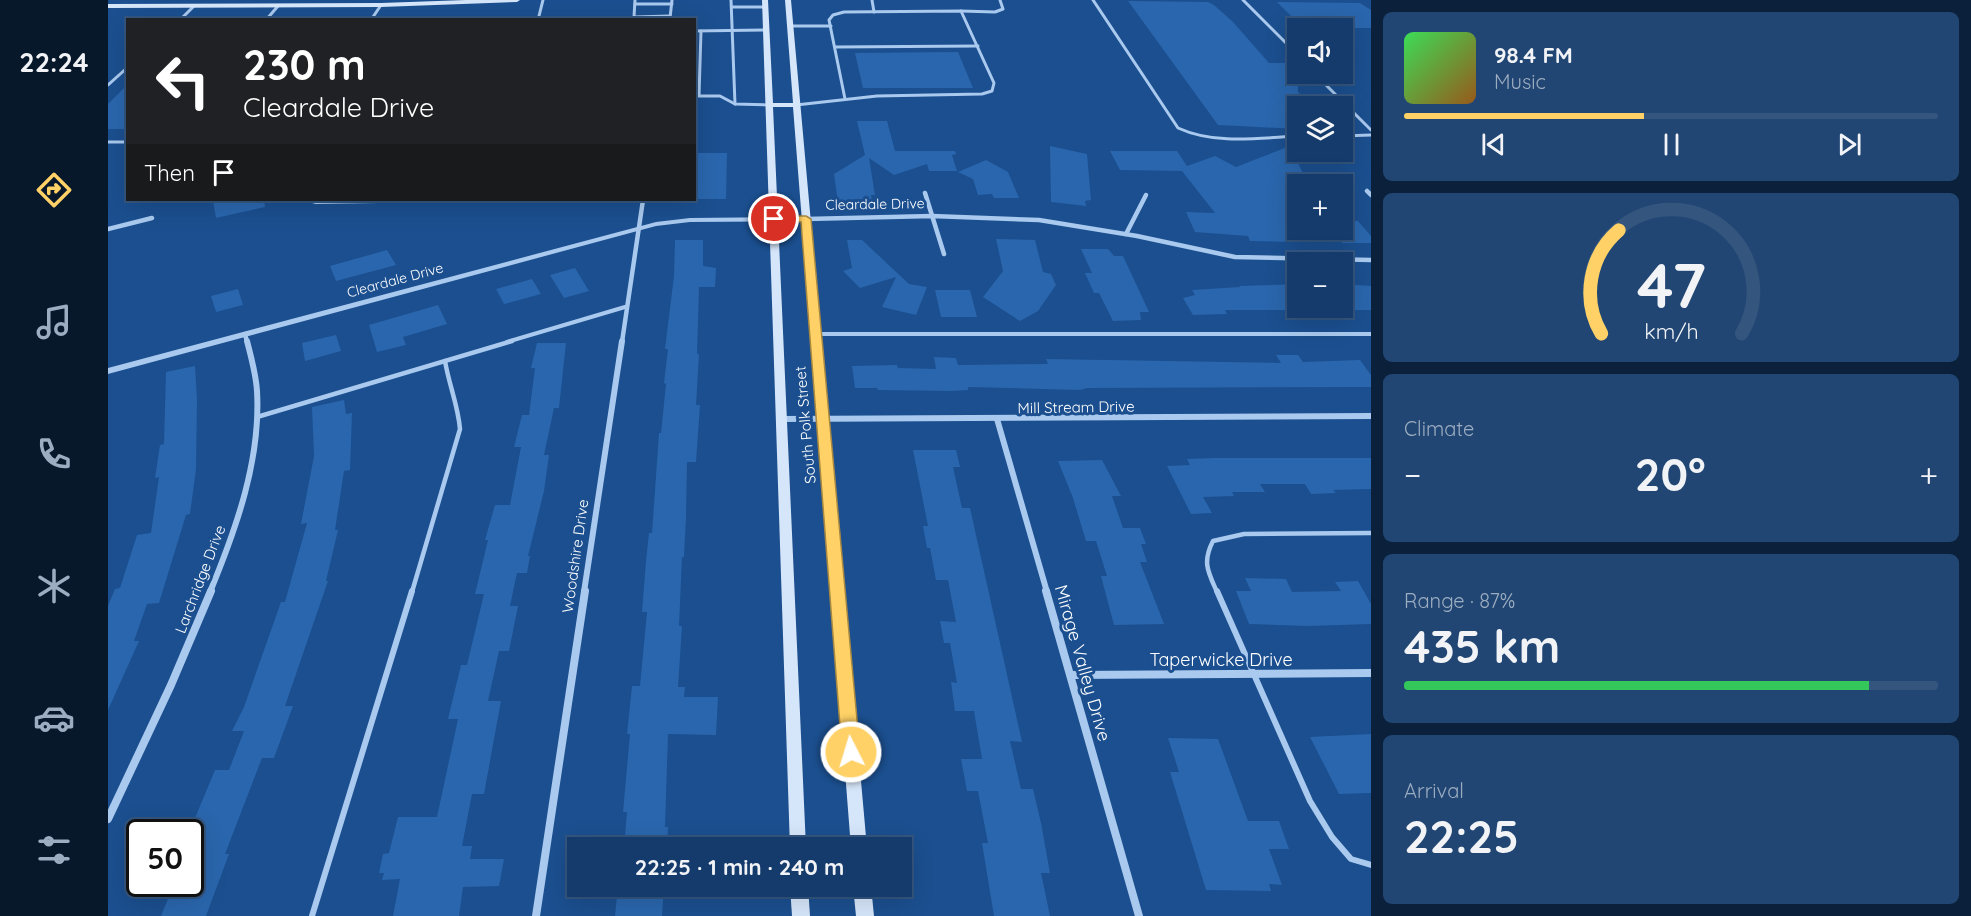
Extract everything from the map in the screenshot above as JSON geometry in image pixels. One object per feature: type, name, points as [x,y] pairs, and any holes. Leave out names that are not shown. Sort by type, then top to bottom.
[{"type":"main road","points":[[278,6],[283,0]]},
{"type":"main road","points":[[109,2],[194,6],[278,6],[517,0]]},
{"type":"main road","name":"South Polk Street","points":[[788,0],[858,837]]},
{"type":"main road","name":"South Polk Street","points":[[765,3],[798,837]]},
{"type":"main road","points":[[769,105],[796,105]]},
{"type":"main road","points":[[800,897],[801,916]]},
{"type":"main road","points":[[863,897],[865,916]]},
{"type":"street","points":[[925,194],[944,254]]},
{"type":"street","points":[[1126,234],[1146,195]]},
{"type":"street","name":"Woodshire Drive","points":[[536,916],[625,307],[643,201]]},
{"type":"street","name":"Cleardale Drive","points":[[108,371],[638,228],[690,220],[932,216],[1040,220],[1126,234],[1235,257],[1371,260]]},
{"type":"street","points":[[108,229],[152,219]]},
{"type":"street","name":"Larchridge Drive","points":[[108,819],[183,663],[222,566],[249,472],[257,390],[244,334]]},
{"type":"street","name":"Mill Stream Drive","points":[[781,419],[1371,416]]},
{"type":"street","name":"Mirage Valley Drive","points":[[997,419],[1139,916]]},
{"type":"street","name":"Taperwicke Drive","points":[[1071,675],[1371,673]]},
{"type":"lane","points":[[538,18],[543,0]]},
{"type":"lane","points":[[635,0],[634,17],[670,18],[672,2],[635,4]]},
{"type":"lane","points":[[731,0],[735,104]]},
{"type":"lane","points":[[872,0],[874,12]]},
{"type":"lane","points":[[845,99],[829,20],[833,15],[844,12],[995,12],[1003,9],[1000,0]]},
{"type":"lane","points":[[1093,0],[1178,128],[1208,137],[1287,136]]},
{"type":"lane","points":[[1243,0],[1287,44]]},
{"type":"lane","points":[[732,7],[765,3]]},
{"type":"lane","points":[[372,18],[381,5]]},
{"type":"lane","points":[[182,18],[194,6]]},
{"type":"lane","points":[[268,18],[278,6]]},
{"type":"lane","points":[[796,105],[877,96],[982,94],[992,91],[994,83],[961,11]]},
{"type":"lane","points":[[790,26],[831,26]]},
{"type":"lane","points":[[696,31],[766,30]]},
{"type":"lane","points":[[701,31],[699,96],[720,96],[735,104],[769,105]]},
{"type":"lane","points":[[835,47],[978,46]]},
{"type":"lane","points":[[108,85],[126,69]]},
{"type":"lane","points":[[1325,84],[1371,130]]},
{"type":"lane","points":[[1353,136],[1371,135]]},
{"type":"lane","points":[[108,142],[126,142]]},
{"type":"lane","points":[[313,201],[378,201]]},
{"type":"lane","points":[[256,417],[625,307]]},
{"type":"lane","points":[[816,334],[1371,334]]},
{"type":"lane","points":[[312,916],[378,708],[460,429],[458,407],[449,387],[445,361]]},
{"type":"lane","points":[[1371,533],[1244,534],[1213,541],[1206,555],[1208,571],[1310,801],[1332,837],[1351,859],[1371,865]]},
{"type":"building","points":[[1128,1],[1208,2],[1233,22],[1269,63],[1287,63],[1287,84],[1298,84],[1298,92],[1302,96],[1287,96],[1287,128],[1218,125]]},
{"type":"building","points":[[1277,2],[1360,3],[1371,10],[1371,28],[1353,28],[1353,18],[1293,18]]},
{"type":"building","points":[[958,52],[973,88],[863,88],[855,53]]},
{"type":"building","points":[[126,86],[126,129],[108,129],[108,104]]},
{"type":"building","points":[[857,121],[887,121],[895,151],[955,151],[956,154],[952,155],[957,171],[929,171],[927,164],[894,175],[869,158],[875,195],[871,195],[872,202],[838,202],[834,174],[865,155]]},
{"type":"building","points":[[1050,146],[1087,154],[1091,200],[1085,201],[1086,206],[1051,202]]},
{"type":"building","points":[[1287,147],[1287,162],[1298,162],[1303,174],[1287,174],[1287,240],[1298,240],[1298,242],[1250,241],[1248,236],[1195,232],[1186,212],[1215,213],[1182,171],[1120,170],[1110,151],[1177,151],[1187,166],[1215,156],[1236,167]]},
{"type":"building","points":[[696,153],[727,153],[726,199],[696,199]]},
{"type":"building","points":[[986,160],[1008,172],[1019,198],[994,198],[992,194],[978,195],[973,179],[958,172]]},
{"type":"building","points":[[213,201],[264,201],[265,207],[216,218]]},
{"type":"building","points":[[1353,221],[1358,221],[1371,236],[1371,243],[1342,243],[1342,240],[1353,240]]},
{"type":"building","points":[[996,239],[1035,240],[1043,272],[1051,274],[1056,285],[1038,311],[1020,321],[983,297],[1003,271]]},
{"type":"building","points":[[675,240],[703,240],[703,266],[716,268],[715,287],[699,287],[696,405],[700,405],[696,462],[687,462],[678,687],[685,687],[684,697],[718,697],[716,735],[668,734],[665,827],[668,827],[668,837],[625,837],[627,812],[623,812],[630,734],[627,734],[632,686],[640,686],[647,612],[642,612],[646,561],[649,533],[652,533],[659,433],[661,433],[666,384],[664,383],[668,349],[665,349],[674,276]]},
{"type":"building","points":[[847,240],[862,240],[909,284],[927,287],[916,315],[882,307],[896,277],[860,288],[843,271],[852,268]]},
{"type":"building","points":[[1081,249],[1108,249],[1114,256],[1123,256],[1149,312],[1140,312],[1141,320],[1113,321],[1099,293],[1094,293],[1085,273],[1092,273]]},
{"type":"building","points":[[387,250],[396,265],[336,281],[330,266]]},
{"type":"building","points":[[575,268],[589,291],[564,298],[550,275]]},
{"type":"building","points":[[532,279],[541,294],[504,304],[496,289]]},
{"type":"building","points":[[1287,284],[1287,310],[1225,310],[1227,314],[1193,315],[1183,298],[1195,295],[1192,290]]},
{"type":"building","points":[[1353,285],[1371,286],[1371,310],[1353,310]]},
{"type":"building","points":[[238,289],[243,305],[216,312],[211,296]]},
{"type":"building","points":[[935,290],[970,290],[977,317],[941,317]]},
{"type":"building","points":[[438,305],[447,324],[403,337],[406,345],[377,352],[369,325]]},
{"type":"building","points":[[336,335],[341,351],[305,361],[302,343]]},
{"type":"building","points":[[537,343],[566,343],[559,408],[554,408],[544,455],[549,455],[544,491],[528,556],[530,556],[527,573],[517,573],[510,606],[518,606],[509,651],[499,651],[488,701],[501,701],[484,794],[472,794],[462,846],[472,846],[470,859],[504,859],[499,886],[463,887],[459,916],[393,916],[400,879],[382,880],[384,873],[379,873],[383,854],[389,853],[398,817],[437,817],[458,719],[448,719],[461,665],[467,665],[484,594],[475,594],[488,540],[485,540],[495,505],[510,505],[521,447],[514,447],[522,415],[529,415],[535,368],[531,368]]},
{"type":"building","points":[[1276,355],[1298,355],[1303,362],[1360,360],[1371,375],[1371,387],[1087,388],[1080,390],[968,387],[968,390],[953,391],[878,390],[877,388],[855,388],[852,366],[897,365],[898,368],[936,369],[934,357],[956,358],[958,365],[1048,364],[1046,359],[1281,363]]},
{"type":"building","points":[[195,366],[196,469],[190,514],[186,515],[159,603],[147,604],[134,641],[139,641],[108,710],[108,606],[115,589],[120,588],[137,535],[151,533],[159,477],[155,478],[160,445],[164,444],[166,372]]},
{"type":"building","points":[[344,400],[346,414],[352,413],[350,470],[344,471],[335,530],[338,530],[326,581],[328,581],[285,706],[293,706],[274,758],[262,758],[225,854],[229,854],[206,916],[161,916],[169,897],[204,897],[204,819],[195,819],[215,770],[229,770],[244,731],[232,731],[244,707],[281,602],[285,602],[307,523],[301,524],[314,456],[312,407]]},
{"type":"building","points":[[913,450],[956,450],[960,467],[953,467],[962,508],[970,508],[1022,742],[1010,741],[1021,789],[1033,789],[1041,823],[1050,873],[1041,873],[1050,916],[994,916],[982,843],[988,843],[978,791],[967,791],[961,759],[982,759],[974,711],[955,711],[951,682],[957,683],[950,643],[944,643],[940,621],[956,622],[948,580],[936,580],[930,548],[927,548],[923,526],[928,526]]},
{"type":"building","points":[[1371,458],[1371,489],[1333,490],[1336,493],[1311,494],[1305,484],[1260,484],[1265,492],[1232,492],[1234,496],[1203,497],[1212,513],[1191,514],[1167,466],[1190,465],[1187,459]]},
{"type":"building","points":[[1102,460],[1121,496],[1112,496],[1123,528],[1140,528],[1146,544],[1141,544],[1147,562],[1140,562],[1164,624],[1114,625],[1101,576],[1107,576],[1096,541],[1086,541],[1073,498],[1058,461]]},
{"type":"building","points":[[1245,578],[1286,579],[1292,592],[1341,591],[1335,582],[1358,581],[1371,604],[1371,624],[1308,626],[1249,624],[1236,591],[1251,591]]},
{"type":"building","points":[[1371,734],[1371,793],[1339,794],[1310,737]]},
{"type":"building","points":[[1168,738],[1218,739],[1248,821],[1279,821],[1289,849],[1269,849],[1282,885],[1269,884],[1271,891],[1206,890],[1170,772],[1179,772]]},
{"type":"building","points":[[617,897],[663,897],[662,916],[615,916]]},
{"type":"route","points":[[774,219],[806,219],[851,752]]}]
